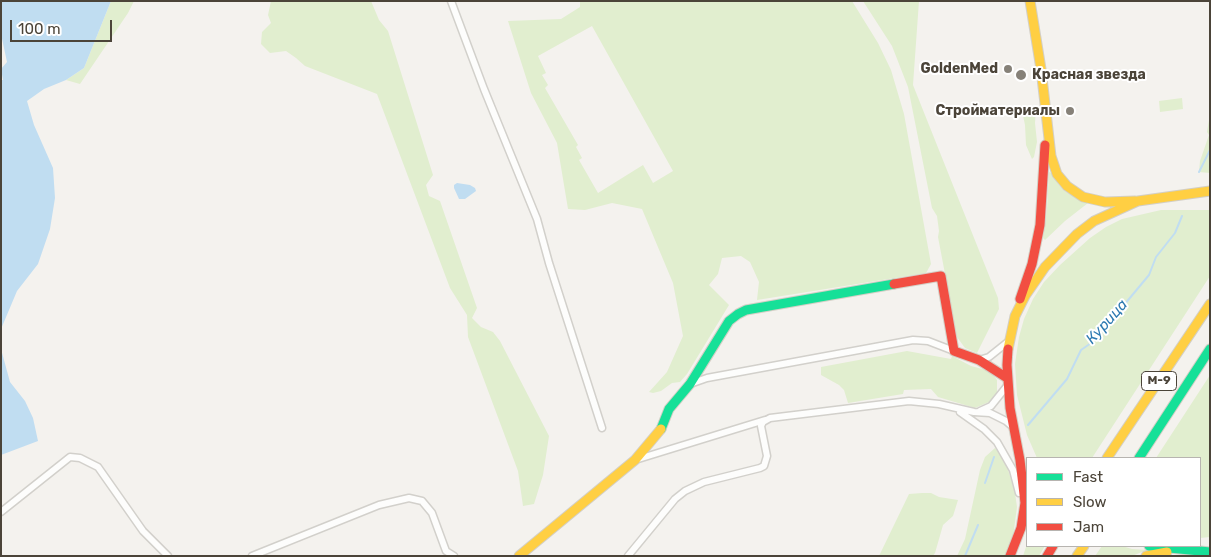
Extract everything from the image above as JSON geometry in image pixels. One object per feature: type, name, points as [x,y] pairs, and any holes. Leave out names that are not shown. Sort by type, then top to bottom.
[{"type":"main road","points":[[1030,1],[1041,69],[1051,156],[1057,174],[1067,186],[1083,196],[1106,202],[1138,201],[1210,191]]},
{"type":"main road","points":[[1010,556],[1021,528],[1025,503],[1007,382],[1009,341],[1035,251],[1040,225],[1046,124]]},
{"type":"main road","points":[[1183,196],[1210,198]]},
{"type":"main road","points":[[1015,316],[1025,296],[1045,267],[1077,234],[1094,221],[1138,201]]},
{"type":"main road","points":[[519,556],[635,460],[661,429],[670,409],[690,384],[729,321],[746,310],[941,276],[954,351],[979,360],[1007,382]]},
{"type":"main road","name":"М-9","points":[[1108,457],[1210,304]]},
{"type":"main road","name":"М-9","points":[[1140,457],[1210,349]]},
{"type":"main road","points":[[1014,430],[1028,457]]},
{"type":"main road","points":[[1157,547],[1210,552]]},
{"type":"main road","points":[[1196,550],[1210,547]]},
{"type":"main road","points":[[1146,556],[1180,550]]},
{"type":"street","points":[[451,1],[484,89],[537,218],[549,263],[602,428]]},
{"type":"street","points":[[690,384],[707,378],[913,340],[928,342],[954,351]]},
{"type":"street","points":[[979,360],[989,357],[1009,341]]},
{"type":"street","points":[[974,412],[982,411],[991,406],[1007,382]]},
{"type":"street","points":[[635,460],[765,420],[909,400],[997,416],[1014,430]]},
{"type":"street","points":[[954,408],[984,429],[997,442],[1013,470],[1020,503],[1017,540]]},
{"type":"street","points":[[628,556],[675,498],[685,491],[704,482],[764,466],[766,456],[761,426],[765,420]]},
{"type":"street","points":[[1,512],[70,457],[80,458],[98,467],[143,531],[168,556]]},
{"type":"street","points":[[252,556],[379,505],[409,498],[422,501],[432,513],[446,551],[454,556]]},
{"type":"green space","points":[[111,1],[134,1],[128,13],[80,84],[66,80],[84,68]]},
{"type":"green space","points":[[271,1],[371,1],[379,20],[388,31],[433,175],[426,185],[429,196],[440,201],[477,308],[472,318],[481,327],[493,332],[500,341],[549,436],[543,475],[534,504],[523,506],[518,471],[468,337],[467,315],[450,288],[377,94],[305,66],[286,51],[270,53],[261,44],[262,32],[271,23],[268,15]]},
{"type":"green space","points":[[580,1],[852,1],[878,43],[891,70],[904,114],[931,264],[926,273],[757,300],[759,282],[750,262],[741,256],[722,258],[718,274],[709,285],[729,305],[687,374],[680,382],[672,383],[661,391],[649,392],[667,372],[683,336],[673,283],[642,209],[612,203],[585,210],[568,209],[557,143],[531,93],[508,21],[561,19],[580,7]],"holes":[[[592,26],[673,171],[653,183],[643,165],[598,193],[579,160],[582,158],[576,147],[578,145],[545,88],[548,85],[542,75],[546,73],[538,56]]]},
{"type":"green space","points":[[863,1],[919,1],[913,85],[998,298],[999,309],[977,353],[965,348],[957,337],[938,237],[937,216],[932,208],[908,87],[892,46]]},
{"type":"green space","points":[[1182,98],[1183,109],[1160,112],[1159,101]]},
{"type":"green space","points":[[1024,105],[1036,108],[1037,142],[1032,159],[1026,145],[1022,111]]},
{"type":"green space","points":[[1210,114],[1210,173],[1199,172],[1200,161],[1209,135],[1207,132]]},
{"type":"green space","points":[[1049,172],[1066,192],[1088,203],[1045,240],[1043,238]]},
{"type":"green space","points":[[1161,210],[1210,210],[1210,276],[1093,457],[1037,457],[1027,435],[1017,395],[1015,364],[1024,319],[1033,299],[1044,282],[1060,265],[1090,238],[1122,219]]},
{"type":"green space","points":[[907,351],[951,359],[952,356],[971,366],[990,371],[997,380],[997,395],[989,402],[975,408],[938,397],[931,389],[904,390],[903,394],[848,403],[844,390],[821,375],[821,367]]},
{"type":"green space","points":[[1210,375],[1210,537],[1201,538],[1201,457],[1157,457]]},
{"type":"green space","points":[[995,448],[1007,466],[1015,493],[1017,507],[1013,537],[1005,556],[957,556],[965,539],[980,470],[985,457]]},
{"type":"green space","points":[[931,493],[939,497],[958,500],[953,516],[943,525],[933,556],[879,556],[909,494]]},
{"type":"green space","points":[[1026,547],[1044,547],[1039,556],[1023,556]]},
{"type":"green space","points":[[1101,547],[1125,547],[1147,550],[1132,556],[1095,556]]},
{"type":"water","points":[[1,1],[111,1],[84,68],[66,80],[44,89],[27,101],[34,125],[53,168],[55,198],[50,229],[38,264],[17,291],[1,329],[1,80],[3,80],[1,69],[7,62],[1,34]]},
{"type":"water","points":[[457,183],[470,185],[476,191],[465,199],[459,199],[454,188],[454,185]]},
{"type":"water","points":[[1,349],[10,382],[25,401],[33,418],[38,441],[1,455]]},
{"type":"waterway","name":"Курица","points":[[1199,172],[1210,150]]},
{"type":"waterway","name":"Курица","points":[[1028,425],[1067,379],[1081,350],[1094,341],[1149,275],[1156,257],[1175,233],[1182,216]]},
{"type":"waterway","name":"Курица","points":[[985,483],[994,457]]},
{"type":"waterway","name":"Курица","points":[[965,556],[978,525]]},
{"type":"traffic: fast","points":[[661,429],[669,409],[690,384],[729,321],[738,314],[746,310],[894,284]]},
{"type":"traffic: fast","points":[[1140,457],[1210,349]]},
{"type":"traffic: fast","points":[[1159,547],[1210,552]]},
{"type":"traffic: slow","points":[[1030,1],[1041,69],[1051,156],[1057,174],[1067,186],[1083,197],[1105,202],[1135,201]]},
{"type":"traffic: slow","points":[[1008,349],[1015,316],[1025,296],[1045,267],[1077,234],[1094,221],[1138,201],[1210,191]]},
{"type":"traffic: slow","points":[[1108,457],[1210,304]]},
{"type":"traffic: slow","points":[[519,556],[635,460],[661,429]]},
{"type":"traffic: slow","points":[[1077,556],[1083,547]]},
{"type":"traffic: slow","points":[[1146,556],[1167,552]]},
{"type":"traffic: jam","points":[[1020,299],[1032,264],[1040,225],[1045,145]]},
{"type":"traffic: jam","points":[[894,284],[941,276],[954,351],[979,360],[1007,378]]},
{"type":"traffic: jam","points":[[1008,349],[1007,365],[1010,408],[1020,460],[1025,503],[1021,528],[1010,556]]},
{"type":"traffic: jam","points":[[1047,556],[1052,547]]},
{"type":"place","name":"GoldenMed","points":[[1008,69]]},
{"type":"place","name":"Красная звезда","points":[[1021,75]]},
{"type":"place","name":"Стройматериалы","points":[[1070,111]]}]
